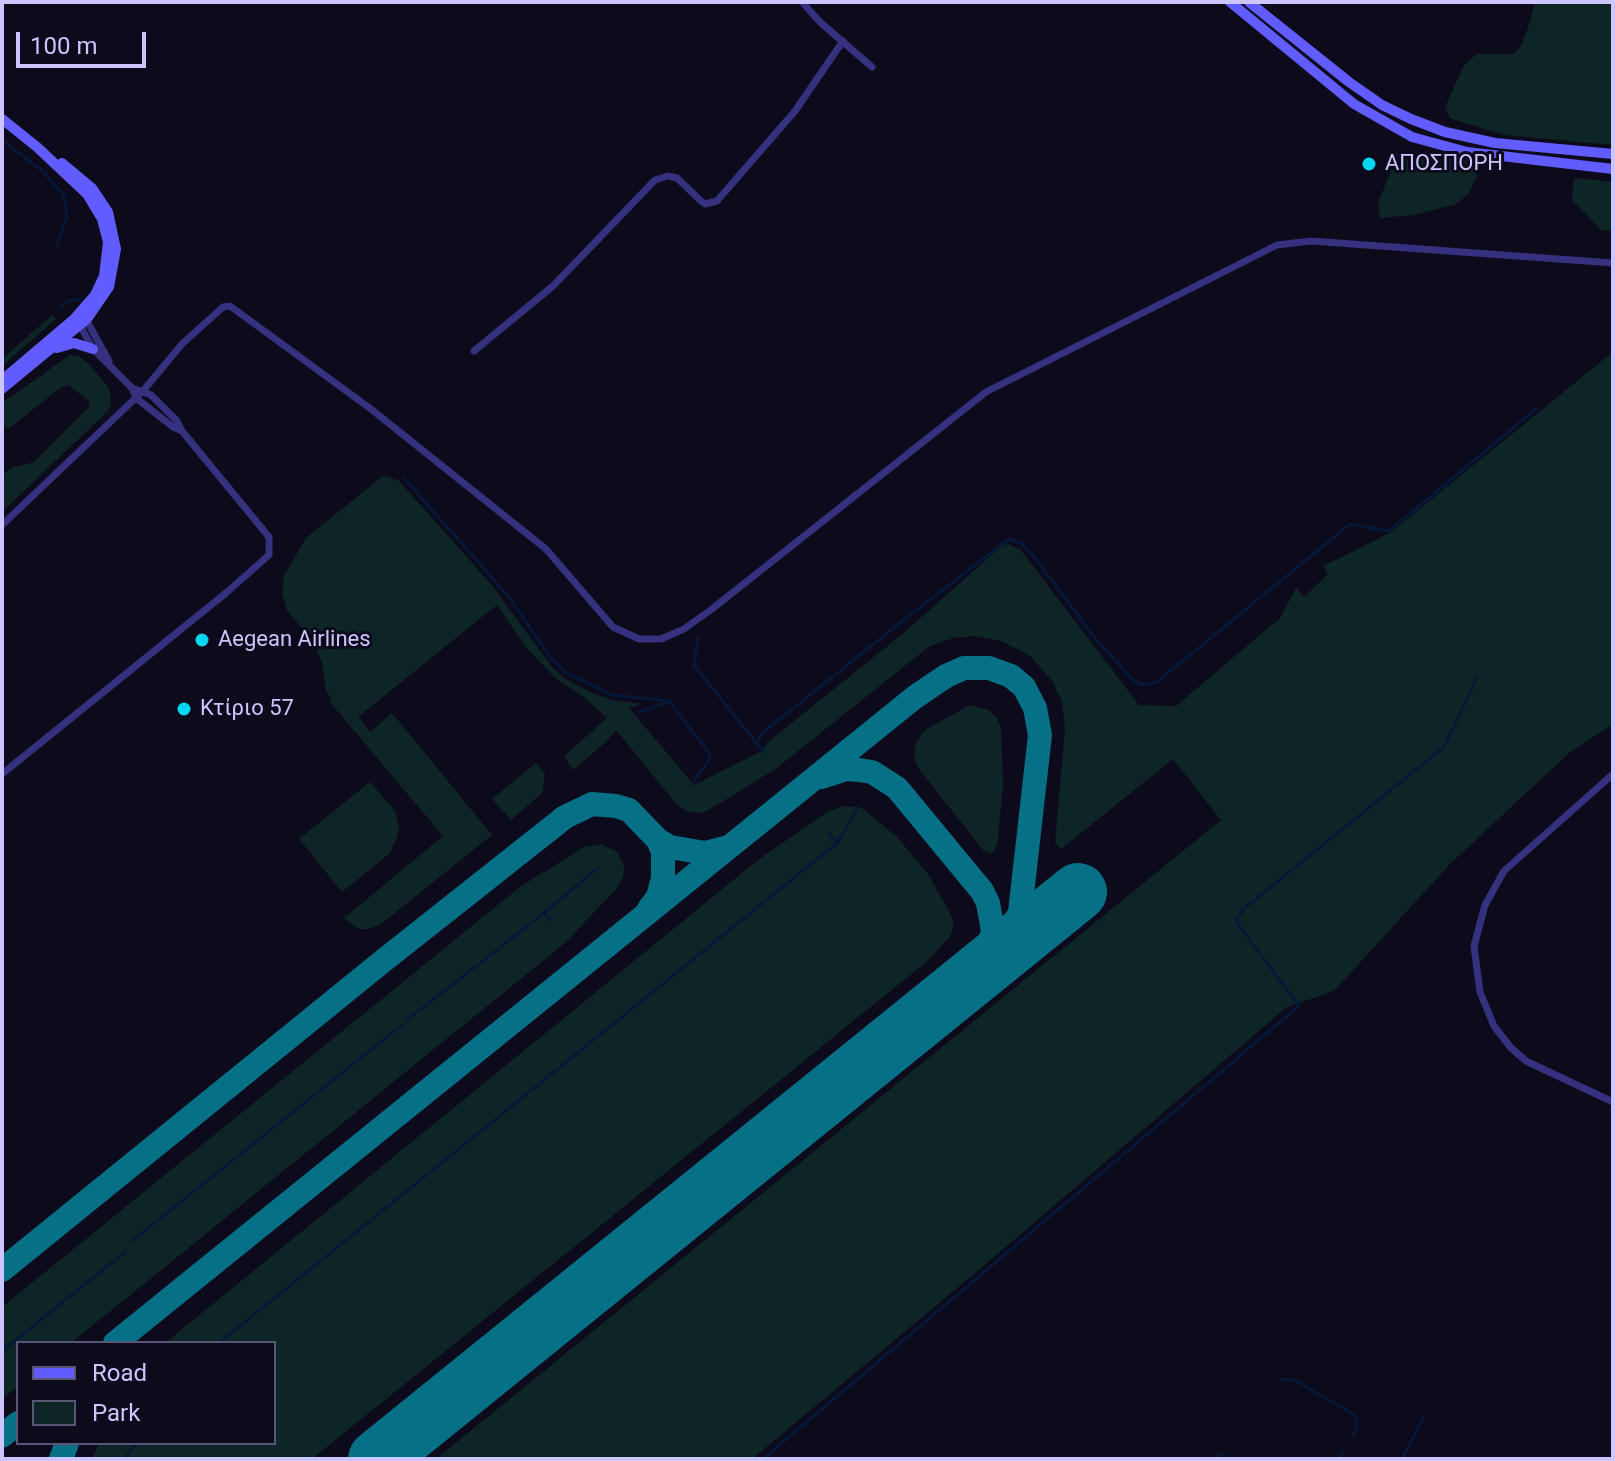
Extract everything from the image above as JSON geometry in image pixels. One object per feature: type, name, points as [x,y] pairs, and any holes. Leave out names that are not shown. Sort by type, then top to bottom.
[{"type":"main road","points":[[1230,2],[1354,104],[1412,137],[1467,152],[1613,169]]},
{"type":"main road","points":[[1249,2],[1349,82],[1382,105],[1411,119],[1445,132],[1495,143],[1613,154]]},
{"type":"main road","points":[[2,119],[92,188],[108,212],[116,260],[109,287],[51,350],[2,389]]},
{"type":"main road","points":[[2,380],[80,319]]},
{"type":"main road","points":[[51,350],[74,343],[93,349]]},
{"type":"street","points":[[802,2],[872,67]]},
{"type":"street","points":[[474,351],[553,286],[655,180],[668,176],[677,178],[705,204],[717,201],[795,111],[843,41]]},
{"type":"street","points":[[2,525],[143,391],[182,344],[223,307],[230,306],[371,409],[546,549],[605,621],[630,637],[654,640],[676,634],[712,609],[986,392],[1277,245],[1311,241],[1613,263]]},
{"type":"street","points":[[80,319],[93,349],[132,388],[136,398],[182,431]]},
{"type":"street","points":[[80,319],[115,370]]},
{"type":"street","points":[[2,774],[269,555],[269,537],[177,421],[143,391],[132,388]]},
{"type":"street","points":[[1613,774],[1504,871],[1485,905],[1474,946],[1476,977],[1486,1009],[1494,1026],[1511,1048],[1526,1061],[1613,1102]]},
{"type":"green space","points":[[1535,2],[1613,2],[1613,145],[1504,135],[1450,118],[1445,107],[1464,65],[1477,54],[1514,54],[1521,46]]},
{"type":"green space","points":[[1422,152],[1476,165],[1477,175],[1469,194],[1454,205],[1413,215],[1380,218],[1378,203],[1391,171],[1410,156]]},
{"type":"green space","points":[[1574,178],[1613,182],[1613,231],[1601,230],[1572,200]]},
{"type":"green space","points":[[52,315],[56,319],[2,366],[2,359]]},
{"type":"green space","points":[[1613,352],[1613,724],[1569,753],[1450,864],[1334,991],[1287,1007],[752,1459],[436,1459],[1221,820],[1173,759],[1061,849],[1055,843],[1065,729],[1062,701],[1051,679],[1029,655],[1001,641],[976,636],[953,638],[930,646],[774,770],[710,809],[701,813],[687,811],[678,806],[616,730],[573,770],[564,756],[607,718],[584,697],[554,677],[525,646],[497,605],[358,717],[370,732],[392,713],[492,835],[381,924],[358,929],[344,918],[443,836],[329,701],[331,698],[326,691],[322,662],[316,648],[287,611],[282,594],[284,575],[307,537],[383,476],[398,480],[491,584],[552,667],[564,678],[592,693],[611,700],[642,704],[629,708],[694,785],[762,751],[767,743],[900,636],[1003,545],[1008,544],[1020,549],[1139,705],[1176,706],[1280,618],[1296,588],[1304,597],[1328,574],[1323,566],[1390,533]]},
{"type":"green space","points":[[70,355],[79,356],[88,363],[109,388],[111,403],[108,411],[2,512],[2,476],[11,468],[34,462],[90,406],[88,400],[68,385],[8,429],[5,425],[2,428],[2,403]]},
{"type":"green space","points":[[970,705],[989,710],[997,718],[1001,729],[1003,787],[997,845],[992,854],[984,851],[919,769],[914,757],[916,742],[925,730]]},
{"type":"green space","points":[[536,763],[545,773],[542,793],[511,820],[492,799]]},
{"type":"green space","points":[[370,782],[395,811],[399,826],[397,837],[390,853],[342,892],[299,839]]},
{"type":"green space","points":[[844,806],[862,808],[896,836],[928,874],[954,924],[950,937],[925,963],[312,1459],[92,1459],[98,1445],[276,1445],[276,1341],[167,1341],[758,860],[829,811]]},
{"type":"green space","points":[[601,844],[617,852],[624,865],[623,877],[616,889],[565,943],[73,1341],[16,1341],[16,1388],[2,1399],[2,1307],[520,887],[584,847]]},
{"type":"waterway","points":[[2,140],[41,170],[64,195],[67,217],[57,245]]},
{"type":"waterway","points":[[61,306],[80,299]]},
{"type":"waterway","points":[[764,752],[758,745],[760,735],[1009,539],[1021,543],[1035,558],[1094,637],[1134,681],[1145,685],[1157,682],[1350,524],[1389,531],[1536,409]]},
{"type":"waterway","points":[[404,478],[509,597],[550,657],[565,672],[612,695],[669,701]]},
{"type":"waterway","points":[[698,637],[694,665],[758,745]]},
{"type":"waterway","points":[[763,1459],[1299,1006],[1235,920],[1246,907],[1444,747],[1477,678]]},
{"type":"waterway","points":[[640,712],[669,701],[710,754],[692,784]]},
{"type":"waterway","points":[[221,1341],[837,843],[859,806]]},
{"type":"waterway","points":[[829,833],[837,843]]},
{"type":"waterway","points":[[544,913],[599,867]]},
{"type":"waterway","points":[[537,919],[544,913],[550,920]]},
{"type":"waterway","points":[[407,1020],[534,921]]},
{"type":"waterway","points":[[132,1241],[402,1025]]},
{"type":"waterway","points":[[2,1351],[125,1252]]},
{"type":"waterway","points":[[1281,1379],[1296,1381],[1353,1414],[1356,1419],[1353,1436]]},
{"type":"waterway","points":[[1402,1459],[1424,1416]]},
{"type":"waterway","points":[[124,1459],[135,1445]]},
{"type":"waterway","points":[[1338,1459],[1343,1452]]},
{"type":"waterway","points":[[1215,1459],[1222,1454]]},
{"type":"taxiway","points":[[117,1341],[915,697],[964,668],[989,668],[1011,676],[1024,687],[1035,708],[1040,735],[1020,912],[1005,942],[976,974]]},
{"type":"taxiway","points":[[821,777],[846,769],[859,770],[872,772],[897,788],[982,891],[988,903],[993,931],[986,959]]},
{"type":"taxiway","points":[[2,1270],[565,817],[592,804],[616,806],[629,810],[658,840],[670,847],[705,853],[728,847]]},
{"type":"taxiway","points":[[649,909],[658,897],[663,878],[663,852],[658,840]]},
{"type":"taxiway","points":[[2,1436],[16,1425]]},
{"type":"taxiway","points":[[61,1459],[66,1445]]},
{"type":"runway","points":[[377,1459],[1078,892]]},
{"type":"place","name":"ΑΠΟΣΠΟΡΗ","points":[[1369,164]]},
{"type":"place","name":"Aegean Airlines","points":[[202,640]]},
{"type":"place","name":"Κτίριο 57","points":[[184,709]]}]
